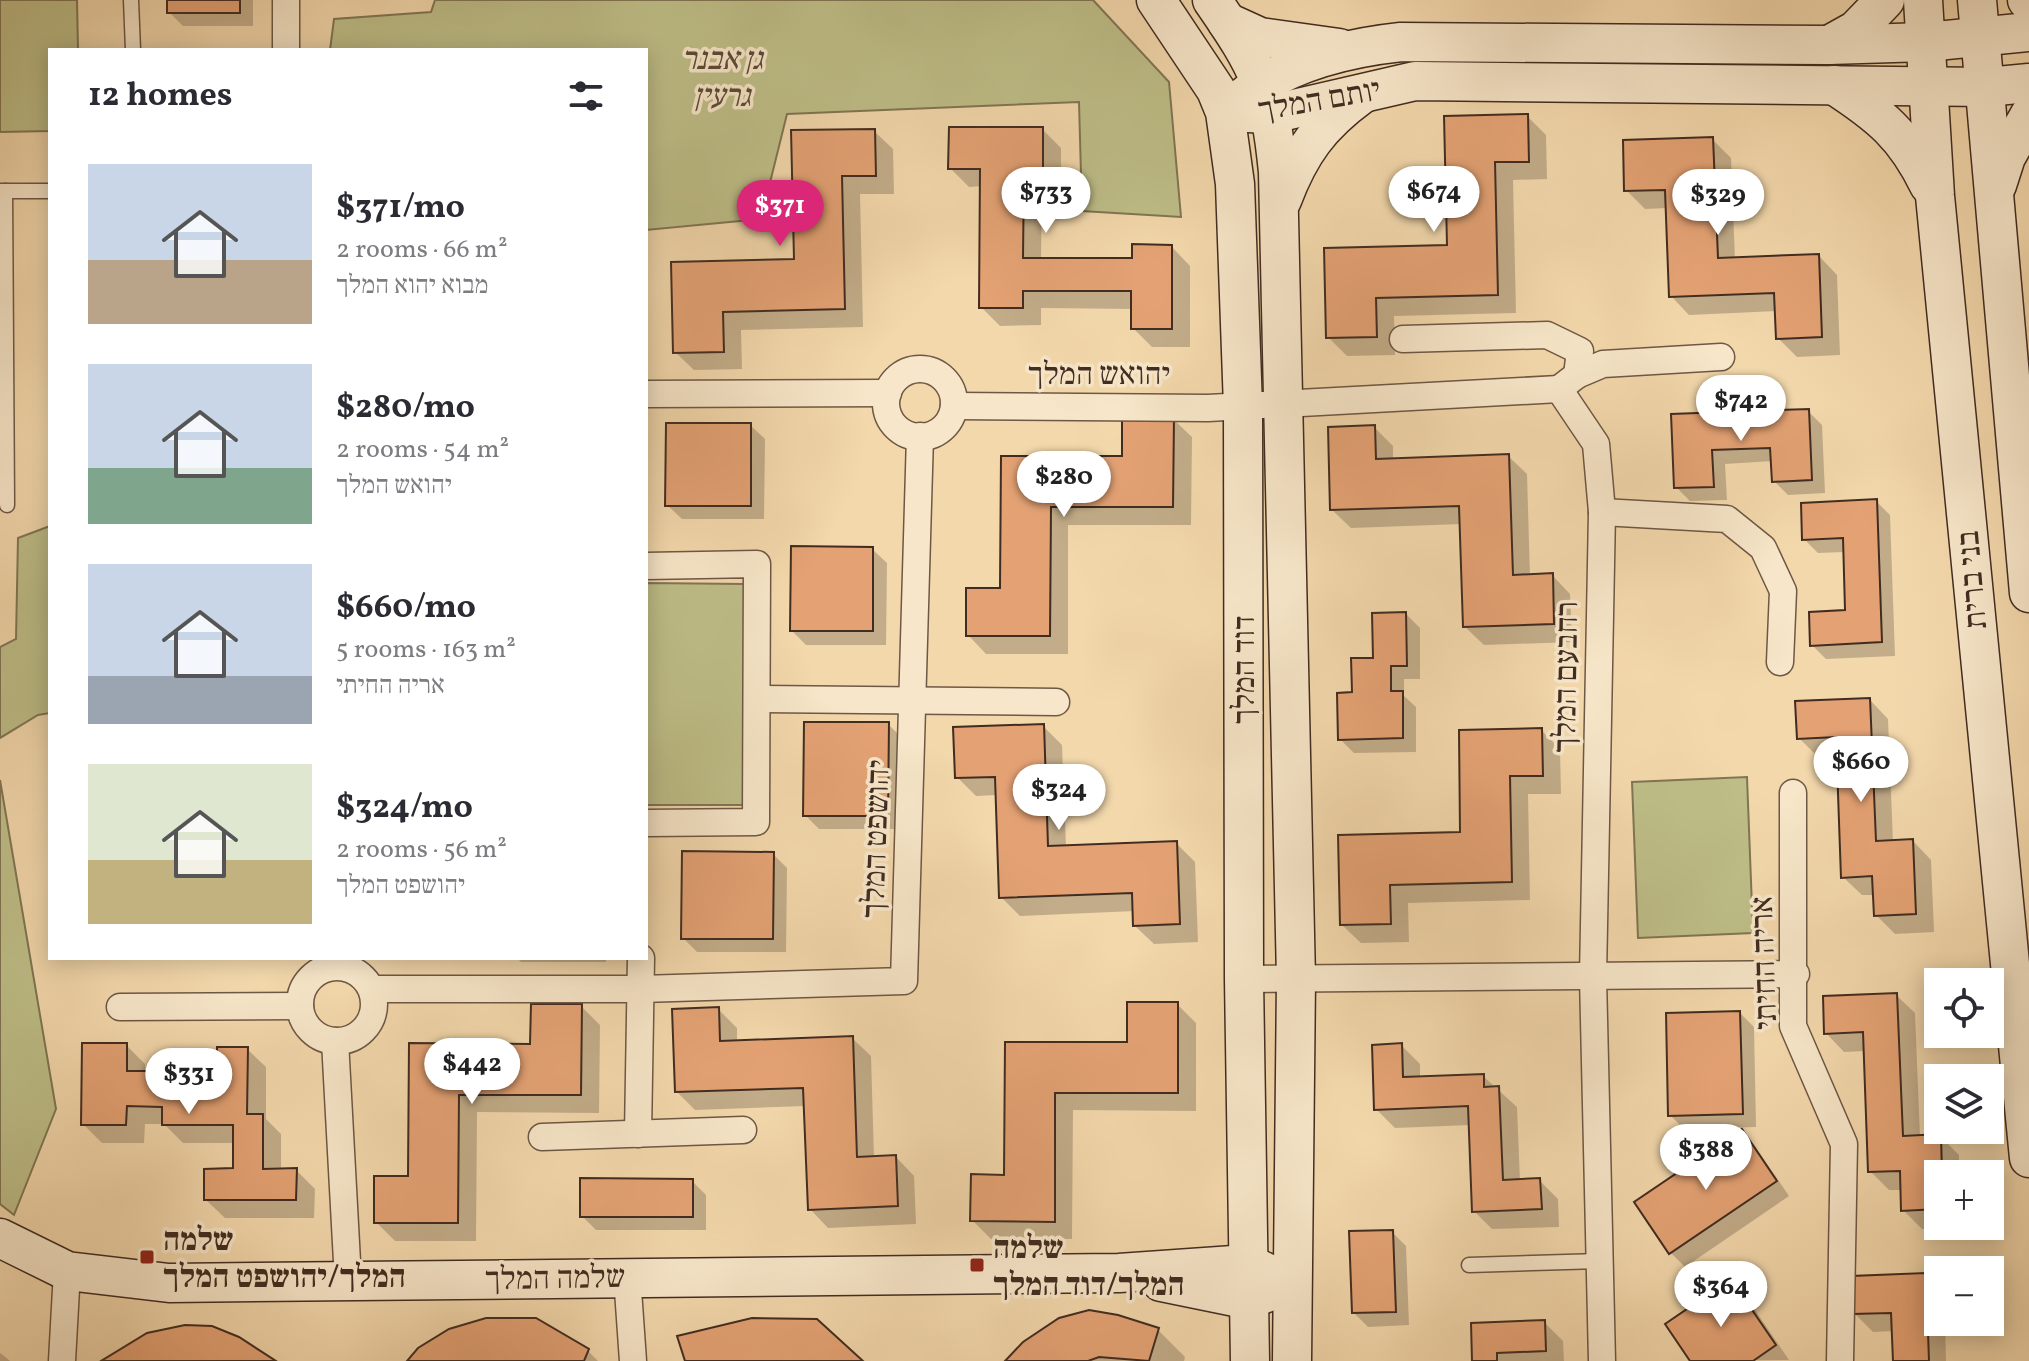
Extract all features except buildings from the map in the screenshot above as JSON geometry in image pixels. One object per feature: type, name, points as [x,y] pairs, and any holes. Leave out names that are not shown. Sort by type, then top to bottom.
[{"type":"street","points":[[286,0],[286,48]]},
{"type":"street","name":"דוד המלך","points":[[1156,0],[1210,77],[1225,112],[1235,184],[1243,407],[1244,979],[1250,1361]]},
{"type":"street","points":[[1829,45],[1856,30],[1885,0]]},
{"type":"street","name":"בני ברית","points":[[1923,0],[1935,196],[2029,1158]]},
{"type":"street","name":"בני ברית","points":[[1977,0],[2029,593]]},
{"type":"street","points":[[1220,11],[1260,37],[1345,48]]},
{"type":"street","name":"דוד המלך","points":[[1220,11],[1267,98],[1280,206],[1296,979],[1290,1283],[1292,1361]]},
{"type":"street","name":"יותם המלך","points":[[1267,98],[1345,48],[1465,40],[1829,45],[1926,42],[2029,32]]},
{"type":"street","name":"יותם המלך","points":[[1225,112],[1267,98],[1369,89],[1415,81],[1489,79],[1987,87],[2029,83]]},
{"type":"street","points":[[1834,85],[1892,126],[1914,154],[1935,196]]},
{"type":"street","points":[[1280,206],[1292,173],[1309,144],[1329,119],[1369,89]]},
{"type":"street","points":[[1993,199],[2006,157],[2029,116]]},
{"type":"street","name":"רחבעם המלך","points":[[1403,339],[1547,335],[1580,351],[1568,382],[1596,444],[1602,512],[1593,977],[1602,1361]]},
{"type":"street","points":[[1243,407],[1568,382],[1603,364],[1721,357]]},
{"type":"street","points":[[922,369],[943,378],[953,394],[954,406],[942,428],[920,436],[901,430],[893,422],[886,404],[888,393],[898,377],[922,369]]},
{"type":"street","points":[[648,394],[888,393]]},
{"type":"street","name":"יהואש המלך","points":[[954,406],[1243,407]]},
{"type":"street","name":"יהושפט המלך","points":[[372,989],[641,989],[904,981],[920,436]]},
{"type":"street","points":[[1602,512],[1727,519],[1763,548],[1783,591],[1780,662]]},
{"type":"street","points":[[648,566],[757,564],[759,699],[756,822],[648,823]]},
{"type":"street","points":[[759,699],[1056,702]]},
{"type":"street","name":"אריה החיתי","points":[[1793,793],[1796,974],[1793,1026],[1844,1144],[1840,1361]]},
{"type":"street","points":[[638,1134],[641,960]]},
{"type":"street","points":[[329,963],[354,971],[372,989],[374,1001],[369,1025],[359,1034],[335,1041],[318,1036],[308,1028],[300,1006],[308,982],[329,963]]},
{"type":"street","points":[[1244,979],[1796,974]]},
{"type":"street","points":[[120,1007],[300,1006]]},
{"type":"street","points":[[335,1041],[348,1280]]},
{"type":"street","points":[[542,1137],[743,1130]]},
{"type":"street","name":"שלמה המלך","points":[[0,1238],[67,1271],[169,1283],[1119,1273],[1290,1283]]},
{"type":"street","points":[[62,1361],[67,1271]]},
{"type":"street","points":[[627,1276],[633,1361]]},
{"type":"lane","points":[[131,0],[133,48]]},
{"type":"lane","points":[[7,505],[2,191],[48,191]]},
{"type":"lane","points":[[1469,1265],[1600,1261]]},
{"type":"green space","points":[[0,0],[77,0],[78,48],[48,48],[48,131],[0,132]]},
{"type":"green space","name":"גן אבנר גרעין","points":[[435,0],[1093,0],[1169,82],[1181,217],[1082,211],[1079,102],[787,114],[761,219],[648,230],[648,48],[330,48],[334,19],[431,12]]},
{"type":"green space","points":[[48,527],[48,713],[38,715],[0,738],[0,647],[16,639],[18,538]]},
{"type":"green space","points":[[648,583],[745,584],[743,805],[648,805]]},
{"type":"green space","points":[[1747,777],[1753,933],[1638,938],[1632,782]]},
{"type":"green space","points":[[0,780],[56,1109],[14,1215],[0,1204]]},
{"type":"place","name":"שלמה המלך/יהושפט המלך","points":[[147,1257]]},
{"type":"place","name":"שלמה המלך/דוד המלך","points":[[977,1265]]}]
